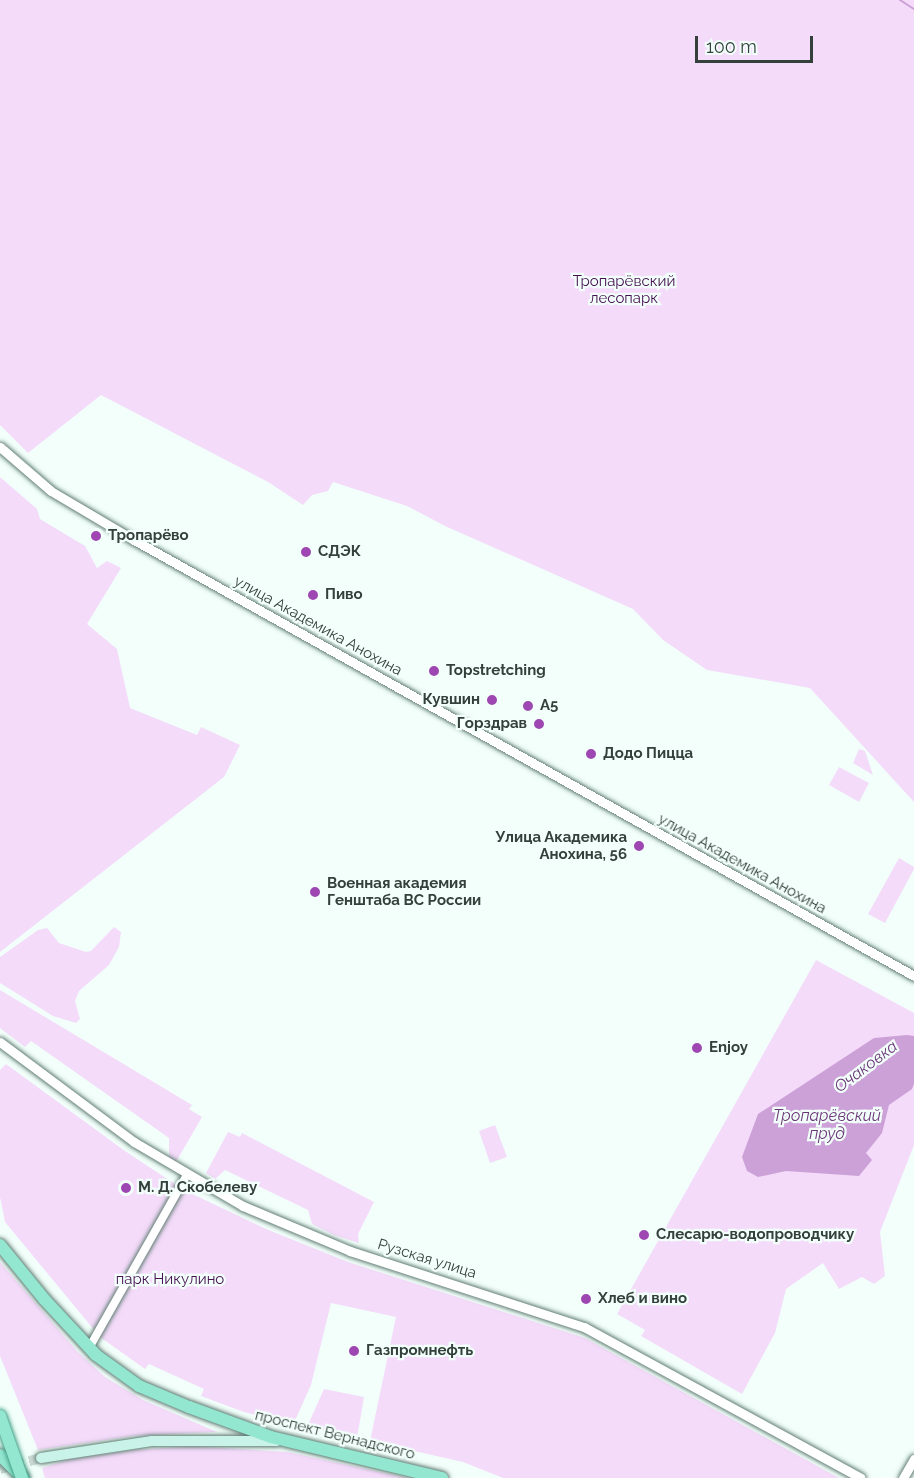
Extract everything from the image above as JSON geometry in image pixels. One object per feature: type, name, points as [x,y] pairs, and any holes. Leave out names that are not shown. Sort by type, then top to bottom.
[{"type":"main road","name":"проспект Вернадского","points":[[0,1245],[89,1348],[125,1377],[155,1394],[227,1422],[292,1443],[442,1478]]},
{"type":"main road","points":[[0,1416],[22,1478]]},
{"type":"main road","points":[[41,1458],[163,1441],[292,1443]]},
{"type":"main road","points":[[0,1455],[22,1478]]},
{"type":"street","name":"улица Академика Анохина","points":[[0,447],[51,491],[134,540],[914,976]]},
{"type":"street","name":"Рузская улица","points":[[0,1042],[117,1131],[187,1175],[243,1206],[319,1240],[584,1327],[861,1478]]},
{"type":"street","points":[[89,1348],[187,1175]]},
{"type":"street","points":[[903,1478],[914,1459]]},
{"type":"green space","name":"Тропарёвский лесопарк","points":[[0,0],[914,0],[914,802],[810,688],[707,670],[663,640],[633,609],[445,526],[407,506],[333,482],[328,491],[312,495],[303,505],[268,482],[101,395],[28,453],[0,425]]},
{"type":"green space","points":[[0,477],[37,509],[40,519],[85,546],[97,568],[107,561],[121,568],[87,624],[117,649],[130,708],[197,735],[201,727],[240,745],[224,777],[0,952]]},
{"type":"green space","points":[[859,749],[865,751],[873,775],[853,763]]},
{"type":"green space","points":[[839,767],[869,783],[859,802],[829,785]]},
{"type":"green space","points":[[899,858],[914,869],[885,923],[868,914]]},
{"type":"green space","points":[[114,927],[121,932],[119,947],[109,965],[79,991],[75,1001],[80,1019],[76,1023],[53,1016],[0,983],[0,957],[38,930],[47,928],[59,943],[86,952],[91,951]]},
{"type":"green space","points":[[816,960],[914,1013],[914,1145],[880,1232],[885,1276],[874,1284],[862,1277],[839,1289],[823,1263],[786,1289],[775,1333],[742,1394],[641,1336],[645,1330],[617,1314]]},
{"type":"green space","points":[[0,990],[192,1105],[189,1109],[202,1117],[176,1162],[169,1158],[169,1138],[31,1041],[25,1047],[0,1028]]},
{"type":"green space","name":"парк Никулино","points":[[6,1064],[125,1151],[184,1190],[266,1229],[348,1262],[585,1338],[839,1478],[503,1478],[463,1462],[370,1441],[396,1317],[331,1303],[311,1385],[293,1425],[244,1412],[201,1396],[204,1389],[149,1364],[145,1369],[100,1337],[5,1222],[0,1197],[0,1070]]},
{"type":"green space","points":[[495,1125],[507,1157],[490,1163],[479,1131]]},
{"type":"green space","points":[[228,1132],[240,1137],[242,1133],[374,1202],[358,1234],[359,1243],[334,1235],[312,1224],[308,1210],[225,1170],[215,1179],[206,1173]]},
{"type":"green space","points":[[0,1262],[77,1351],[105,1377],[143,1400],[217,1432],[134,1436],[38,1450],[0,1356]]},
{"type":"green space","points":[[324,1389],[364,1397],[357,1438],[307,1427]]},
{"type":"green space","points":[[191,1446],[288,1452],[408,1478],[45,1478],[42,1468],[70,1459],[132,1450]]},
{"type":"water","name":"Тропарёвский пруд","points":[[914,1036],[914,1084],[912,1089],[889,1105],[882,1133],[866,1153],[872,1160],[859,1176],[786,1171],[758,1177],[747,1171],[742,1157],[758,1114],[874,1038]]},
{"type":"waterway","points":[[900,0],[914,9]]},
{"type":"tunnel","points":[[0,1469],[41,1458]]},
{"type":"place","name":"Тропарёво","points":[[96,536]]},
{"type":"place","name":"СДЭК","points":[[306,552]]},
{"type":"place","name":"Пиво","points":[[313,595]]},
{"type":"place","name":"Topstretching","points":[[434,671]]},
{"type":"place","name":"Кувшин","points":[[492,700]]},
{"type":"place","name":"А5","points":[[528,706]]},
{"type":"place","name":"Горздрав","points":[[539,724]]},
{"type":"place","name":"Додо Пицца","points":[[591,754]]},
{"type":"place","name":"Улица Академика Анохина, 56","points":[[639,846]]},
{"type":"place","name":"Военная академия Генштаба ВС России","points":[[315,892]]},
{"type":"place","name":"Enjoy","points":[[697,1048]]},
{"type":"place","name":"М. Д. Скобелеву","points":[[126,1188]]},
{"type":"place","name":"Слесарю-водопроводчику","points":[[644,1235]]},
{"type":"place","name":"Хлеб и вино","points":[[586,1299]]},
{"type":"place","name":"Газпромнефть","points":[[354,1351]]},
{"type":"water label","name":"Очаковка","points":[[866,1067]]}]
